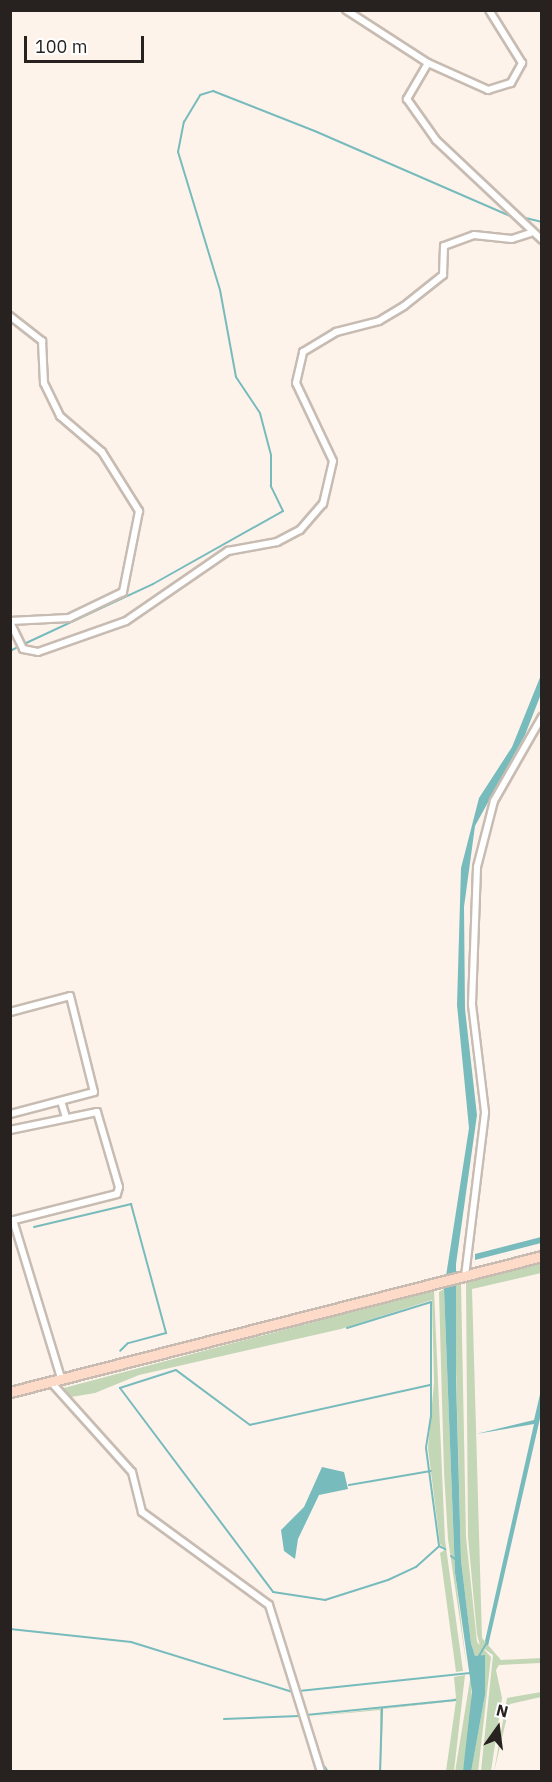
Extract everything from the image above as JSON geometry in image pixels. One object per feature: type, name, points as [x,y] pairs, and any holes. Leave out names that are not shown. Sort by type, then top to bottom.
[{"type":"main road","points":[[10,1392],[542,1256]]},
{"type":"street","points":[[346,10],[429,63],[488,90],[511,83],[522,63],[489,10]]},
{"type":"street","points":[[429,63],[407,99],[436,140],[530,233],[542,240]]},
{"type":"street","points":[[10,316],[42,341],[44,383],[60,416],[102,452],[139,511],[123,592],[69,618],[10,622],[23,649],[38,652],[126,621],[228,551],[277,542],[300,530],[323,504],[333,461],[296,382],[303,352],[336,332],[379,321],[404,306],[442,275],[444,246],[474,235],[512,239],[530,233]]},
{"type":"street","points":[[462,1276],[485,1112],[472,1004],[477,867],[488,815],[542,717]]},
{"type":"street","points":[[10,1012],[70,996],[94,1092],[10,1114]]},
{"type":"street","points":[[61,1101],[66,1117]]},
{"type":"street","points":[[10,1130],[98,1112],[119,1191],[12,1220],[61,1378]]},
{"type":"street","points":[[50,1381],[132,1472],[142,1512],[269,1605],[321,1772]]},
{"type":"green space","points":[[541,1262],[541,1273],[472,1289],[482,1638],[501,1660],[542,1658],[541,1663],[499,1665],[496,1670],[502,1698],[491,1771],[481,1771],[493,1655],[480,1646],[477,1634],[468,1537],[466,1281]]},
{"type":"green space","points":[[461,1284],[466,1537],[477,1642],[491,1657],[478,1772],[471,1771],[485,1695],[485,1656],[475,1656],[471,1643],[461,1560],[455,1286]]},
{"type":"green space","points":[[444,1289],[455,1573],[467,1669],[448,1539],[439,1292]]},
{"type":"green space","points":[[434,1290],[445,1540],[463,1671],[456,1672],[440,1553],[446,1549],[440,1544],[428,1448],[434,1383],[432,1300],[341,1329],[139,1375],[95,1393],[71,1397],[60,1389]]},
{"type":"green space","points":[[471,1674],[472,1714],[463,1771],[455,1772]]},
{"type":"green space","points":[[465,1675],[454,1771],[446,1771],[456,1701],[383,1709],[381,1771],[380,1710],[306,1717],[449,1701],[456,1698],[454,1677]]},
{"type":"green space","points":[[541,1692],[541,1697],[510,1704],[494,1772],[507,1698]]},
{"type":"water","points":[[541,675],[541,694],[525,735],[475,826],[464,907],[465,1009],[477,1115],[456,1264],[456,1378],[461,1560],[471,1643],[475,1656],[485,1655],[485,1695],[471,1772],[463,1771],[472,1692],[455,1573],[444,1289],[469,1128],[457,1005],[461,868],[479,798],[512,747]]},
{"type":"water","points":[[541,1237],[541,1243],[475,1260],[475,1254]]},
{"type":"water","points":[[541,1390],[541,1414],[488,1646],[485,1641],[534,1424],[476,1434],[534,1420]]},
{"type":"water","points":[[322,1467],[344,1472],[348,1489],[319,1495],[298,1539],[295,1559],[284,1551],[281,1530],[304,1507]]},
{"type":"waterway","points":[[24,644],[153,584],[283,511],[271,486],[271,455],[260,413],[236,377],[220,290],[178,152],[184,122],[200,95],[213,91],[317,132],[510,216]]},
{"type":"waterway","points":[[521,217],[542,222]]},
{"type":"waterway","points":[[10,651],[16,648]]},
{"type":"waterway","points":[[34,1227],[131,1204],[166,1333],[128,1343],[120,1351]]},
{"type":"waterway","points":[[347,1328],[431,1302],[431,1416],[426,1448],[439,1545]]},
{"type":"waterway","points":[[430,1385],[250,1425],[176,1370],[120,1388],[273,1592],[325,1600],[388,1580],[416,1567],[439,1546],[445,1549]]},
{"type":"waterway","points":[[349,1485],[431,1471]]},
{"type":"waterway","points":[[451,1556],[455,1559]]},
{"type":"waterway","points":[[10,1629],[131,1642],[293,1692]]},
{"type":"waterway","points":[[479,1656],[487,1642]]},
{"type":"waterway","points":[[299,1691],[470,1673]]},
{"type":"waterway","points":[[306,1715],[455,1700]]},
{"type":"waterway","points":[[380,1772],[382,1708]]},
{"type":"waterway","points":[[224,1719],[299,1716]]},
{"type":"waterway","points":[[325,1767],[328,1772]]}]
